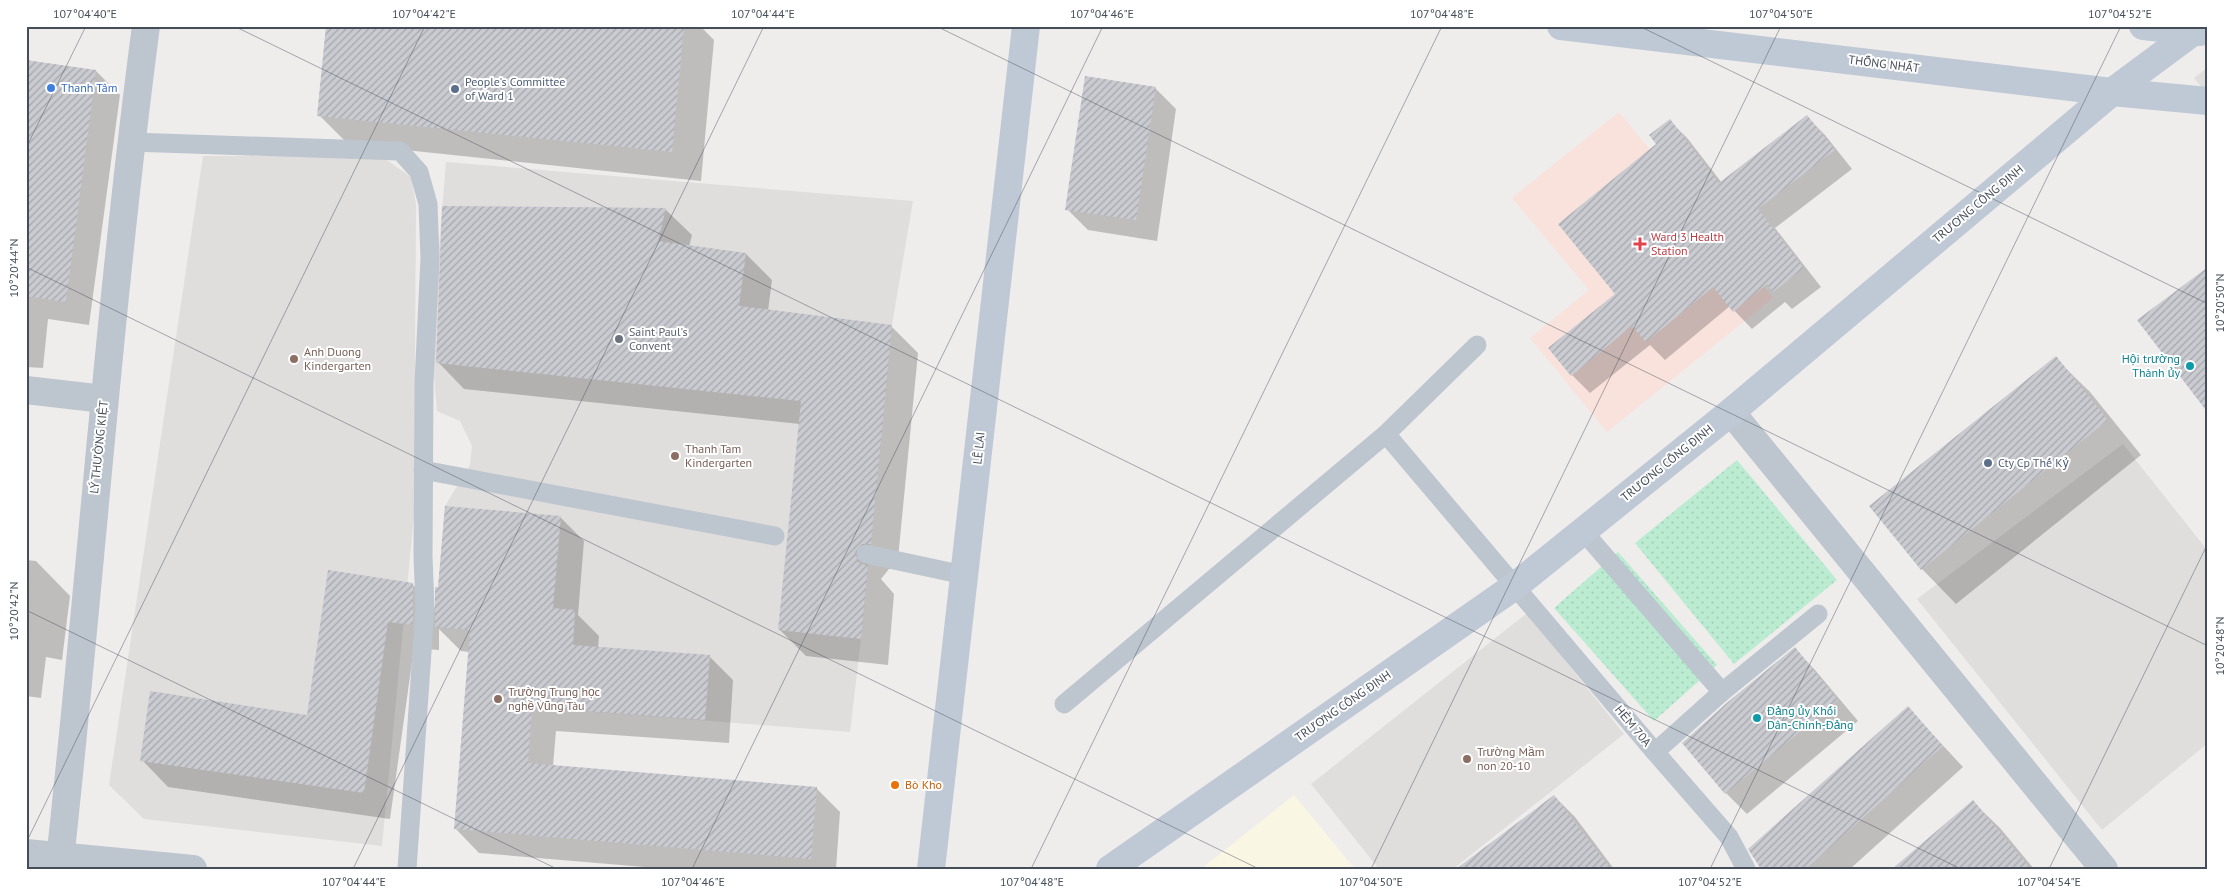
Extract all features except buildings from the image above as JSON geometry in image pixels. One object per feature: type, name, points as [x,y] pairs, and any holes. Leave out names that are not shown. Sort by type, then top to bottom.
[{"type":"main road","name":"LÊ LAI","points":[[931,869],[1026,26]]},
{"type":"main road","name":"THỐNG NHẤT","points":[[1561,26],[1617,29],[2112,92],[2208,101]]},
{"type":"main road","points":[[2143,26],[2201,30]]},
{"type":"main road","name":"TRƯƠNG CÔNG ĐỊNH","points":[[1110,869],[1515,586],[1730,412],[2112,92],[2201,30]]},
{"type":"street","name":"LÝ THƯỜNG KIỆT","points":[[59,863],[104,399],[131,142],[146,26]]},
{"type":"street","points":[[26,390],[104,399]]},
{"type":"street","points":[[1730,412],[2104,869]]},
{"type":"street","points":[[26,853],[59,863],[193,869]]},
{"type":"lane","points":[[131,142],[400,151],[419,172],[428,204],[430,258],[424,383],[425,608],[407,869]]},
{"type":"lane","points":[[1064,704],[1386,434],[1477,345]]},
{"type":"lane","name":"HẺM 70A","points":[[1386,434],[1729,837],[1746,869]]},
{"type":"lane","points":[[423,470],[775,536]]},
{"type":"lane","points":[[1583,531],[1722,692]]},
{"type":"lane","points":[[866,554],[964,575]]},
{"type":"lane","points":[[1655,752],[1722,692],[1818,614]]},
{"type":"shaded area","points":[[2208,67],[2208,95],[2194,78]]},
{"type":"shaded area","name":"Ward 3 Health Station","points":[[1619,112],[1773,298],[1607,432],[1530,338],[1589,290],[1512,198]]},
{"type":"shaded area","name":"Anh Duong Kindergarten","points":[[203,156],[381,156],[411,177],[416,204],[414,515],[382,846],[144,819],[109,785]]},
{"type":"shaded area","name":"Thanh Tam Kindergarten","points":[[446,162],[913,201],[892,325],[850,732],[558,709],[563,638],[435,627],[445,506],[470,465],[472,446],[460,421],[437,411],[433,363],[436,283]]},
{"type":"shaded area","points":[[2123,444],[2208,551],[2208,743],[2102,830],[1917,599]]},
{"type":"shaded area","name":"Trường Mầm non 20-10","points":[[1527,613],[1624,734],[1453,869],[1379,869],[1311,784]]},
{"type":"shaded area","points":[[1294,795],[1355,869],[1201,869]]},
{"type":"green space","points":[[1737,460],[1837,580],[1734,664],[1635,543]]},
{"type":"green space","points":[[1618,552],[1717,665],[1654,721],[1554,608]]},
{"type":"place","name":"Thanh Tâm","points":[[51,88]]},
{"type":"place","name":"People's Committee of Ward 1","points":[[455,89]]},
{"type":"place","name":"Ward 3 Health Station","points":[[1640,244]]},
{"type":"place","name":"Saint Paul's Convent","points":[[619,339]]},
{"type":"place","name":"Anh Duong Kindergarten","points":[[294,359]]},
{"type":"place","name":"Hội trường Thành ủy","points":[[2190,366]]},
{"type":"place","name":"Thanh Tam Kindergarten","points":[[675,456]]},
{"type":"place","name":"Cty Cp Thế Kỷ","points":[[1988,463]]},
{"type":"place","name":"Trường Trung học nghề Vũng Tàu","points":[[498,699]]},
{"type":"place","name":"Đảng ủy Khối Dân-Chính-Đảng","points":[[1757,718]]},
{"type":"place","name":"Trường Mầm non 20-10","points":[[1467,759]]},
{"type":"place","name":"Bò Kho","points":[[895,785]]}]
